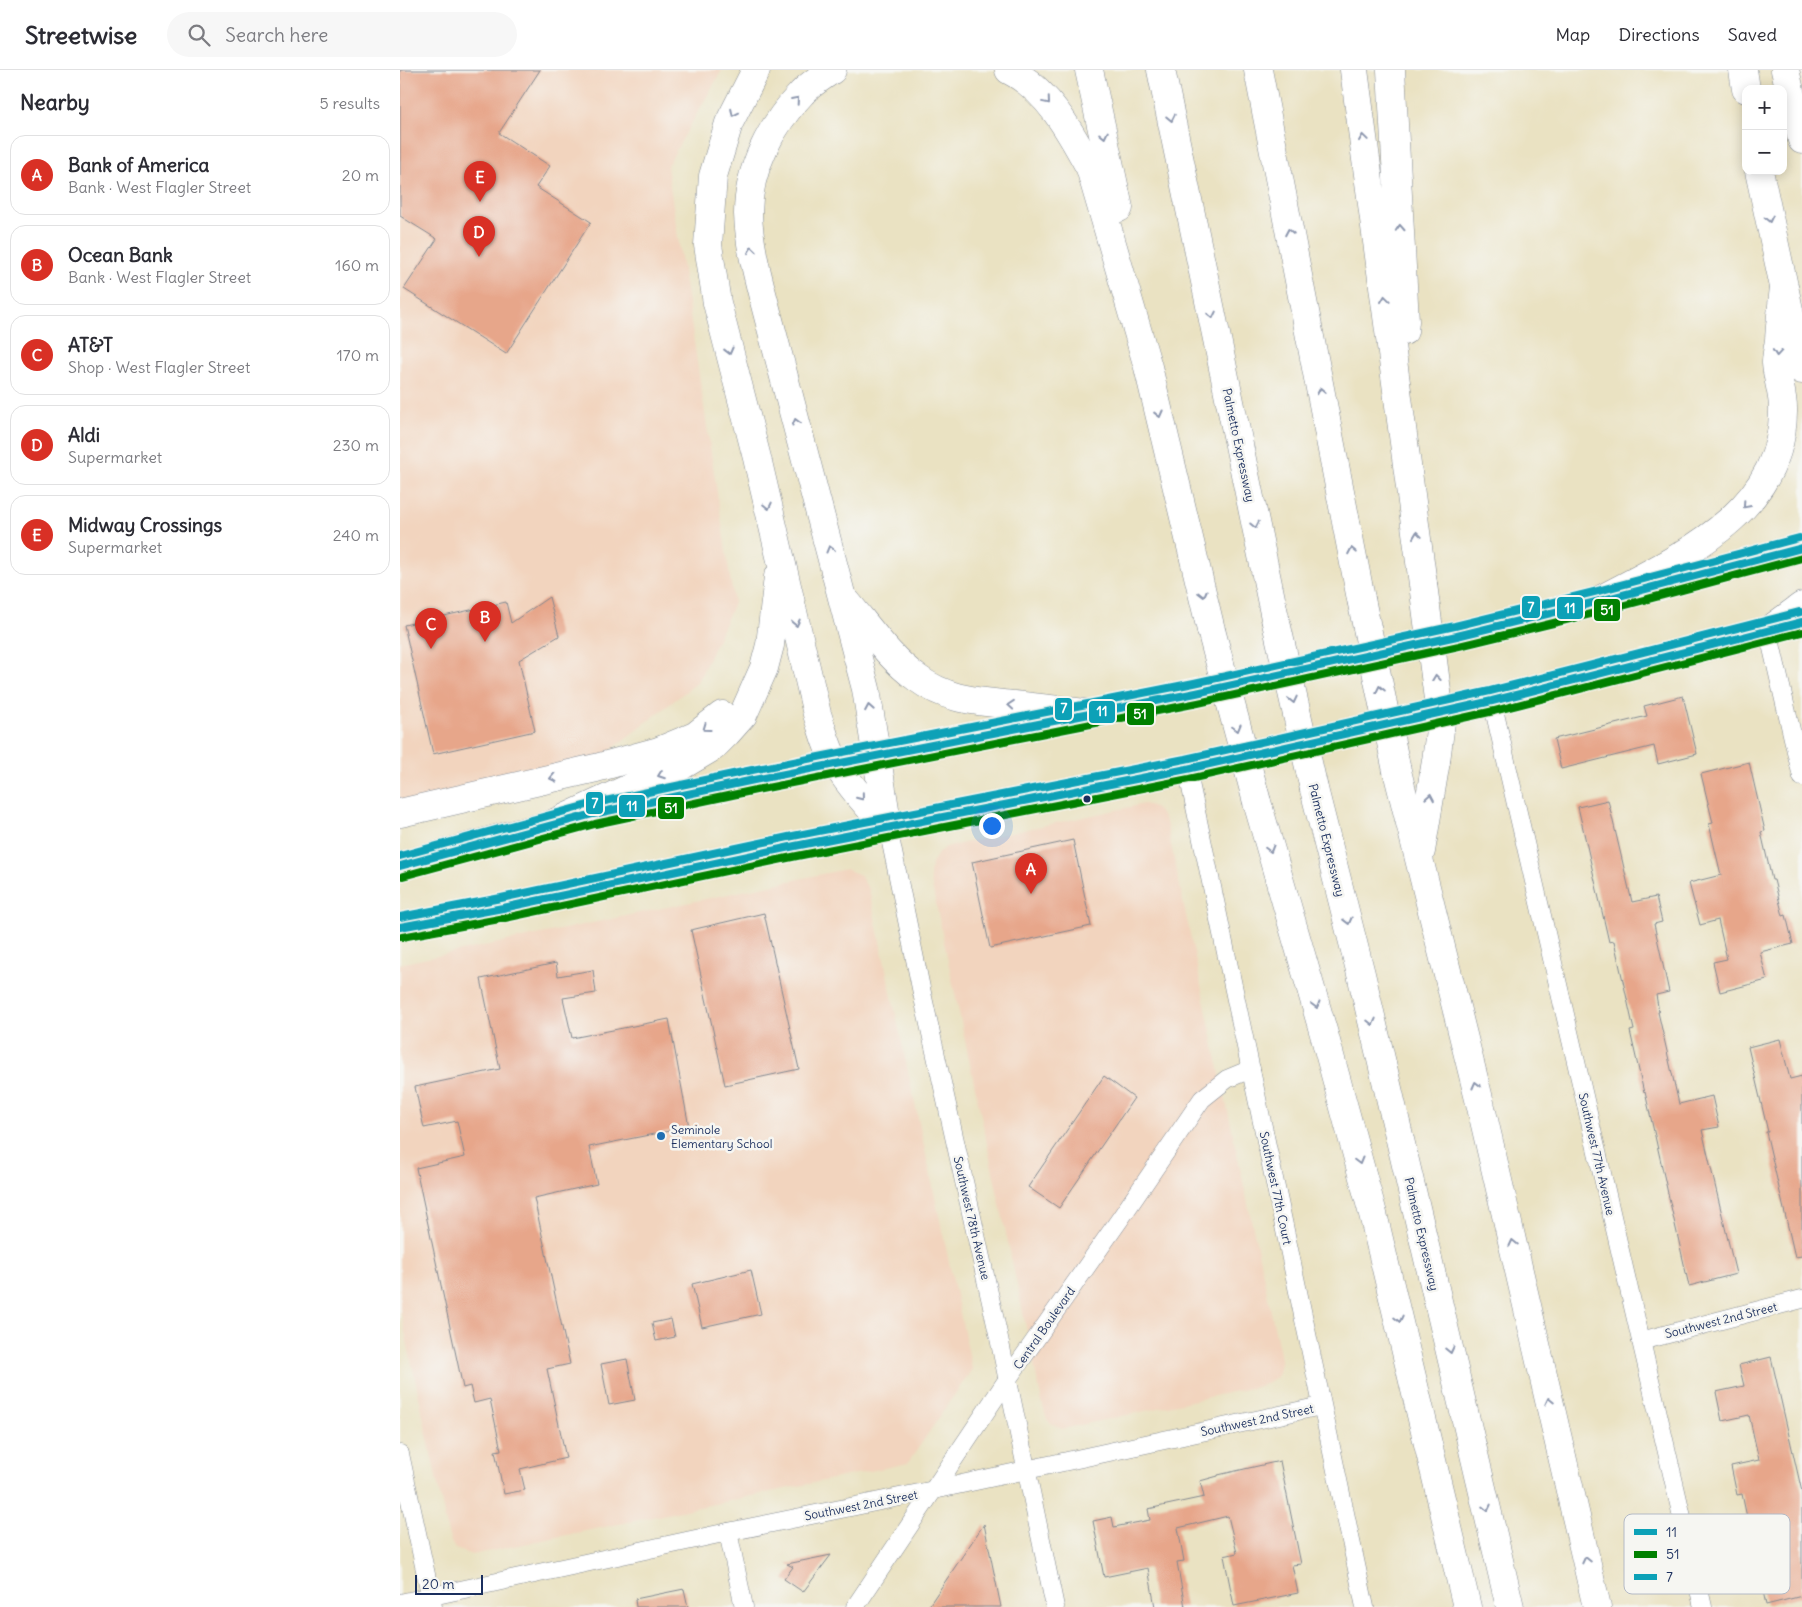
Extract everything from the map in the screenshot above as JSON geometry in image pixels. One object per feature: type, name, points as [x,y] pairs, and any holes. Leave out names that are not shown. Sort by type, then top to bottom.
[{"type":"main road","points":[[756,70],[729,123],[713,176],[708,245],[717,304],[817,714],[826,743],[836,764],[860,797],[888,828]]},
{"type":"main road","points":[[832,70],[803,92],[783,115],[766,142],[753,178],[748,213],[752,253],[866,689],[888,828]]},
{"type":"main road","points":[[1009,70],[1040,92],[1058,115],[1074,138],[1090,168],[1100,200],[1148,367],[1211,630],[1257,802],[1324,1034],[1373,1214],[1467,1607]]},
{"type":"main road","points":[[1089,70],[1129,261],[1148,367]]},
{"type":"main road","name":"Palmetto Expressway","points":[[1161,70],[1275,618],[1314,789],[1361,974],[1510,1607]]},
{"type":"main road","points":[[1258,70],[1361,599],[1397,771],[1480,1103],[1597,1607]]},
{"type":"main road","points":[[1354,70],[1441,722],[1419,862]]},
{"type":"main road","points":[[1391,70],[1405,321],[1398,399]]},
{"type":"main road","points":[[1743,70],[1745,85]]},
{"type":"main road","points":[[1785,70],[1802,140]]},
{"type":"main road","points":[[1760,175],[1802,370]]},
{"type":"main road","points":[[1596,602],[1701,543],[1741,511],[1766,478],[1773,466],[1780,443],[1784,412],[1776,363],[1784,287]]},
{"type":"main road","points":[[400,866],[550,825],[836,764],[1094,714],[1457,636],[1802,548]]},
{"type":"main road","points":[[550,825],[681,766],[713,747],[727,733],[742,715],[764,668],[770,645],[780,558]]},
{"type":"main road","points":[[843,596],[892,656],[917,678],[936,690],[958,698],[984,703],[1094,714]]},
{"type":"main road","points":[[1768,631],[1802,606]]},
{"type":"main road","points":[[400,927],[503,908],[888,828],[1187,769],[1492,701],[1802,622]]},
{"type":"main road","points":[[400,813],[587,770],[659,751],[695,736],[724,714],[756,684]]},
{"type":"street","points":[[1768,631],[1802,777]]},
{"type":"street","name":"Southwest 77th Avenue","points":[[1492,701],[1681,1514]]},
{"type":"street","name":"Southwest 77th Court","points":[[1187,769],[1365,1607]]},
{"type":"street","name":"Southwest 78th Avenue","points":[[888,828],[1055,1607]]},
{"type":"street","name":"Central Boulevard","points":[[855,1607],[1007,1380],[1120,1220],[1202,1099],[1227,1079],[1251,1069]]},
{"type":"street","name":"Southwest 2nd Street","points":[[1641,1341],[1802,1299]]},
{"type":"street","name":"Southwest 2nd Street","points":[[400,1603],[431,1602],[728,1532],[934,1490],[1322,1406]]},
{"type":"street","points":[[400,1454],[431,1602]]},
{"type":"street","points":[[728,1532],[744,1607]]},
{"type":"street","name":"Southwest 77th Avenue","points":[[1700,1594],[1703,1607]]},
{"type":"shaded area","points":[[400,70],[722,70],[667,166],[734,603],[698,682],[598,760],[400,804]]},
{"type":"shaded area","points":[[1144,804],[1152,806],[1166,822],[1280,1354],[1280,1369],[1277,1377],[1260,1386],[1062,1429],[1050,1423],[1046,1417],[1042,1402],[930,876],[931,865],[939,852],[946,847]]},
{"type":"shaded area","name":"Seminole Elementary School","points":[[846,869],[860,875],[869,890],[972,1369],[908,1463],[472,1555],[455,1549],[448,1533],[400,1308],[400,964]]},
{"type":"building","points":[[400,70],[540,70],[499,133],[550,166],[536,187],[591,222],[506,354],[404,289],[437,239],[400,216]]},
{"type":"building","points":[[549,597],[559,636],[519,660],[535,731],[433,754],[404,625],[506,602],[511,623]]},
{"type":"building","points":[[1683,696],[1697,754],[1658,764],[1654,746],[1561,769],[1554,739],[1647,716],[1644,706]]},
{"type":"building","points":[[1749,762],[1765,831],[1761,832],[1772,880],[1774,880],[1783,916],[1786,915],[1793,944],[1760,952],[1767,980],[1720,992],[1713,962],[1727,959],[1718,920],[1700,925],[1689,883],[1721,875],[1709,824],[1713,823],[1701,774]]},
{"type":"building","points":[[1608,800],[1632,902],[1656,897],[1662,922],[1654,924],[1669,992],[1656,995],[1658,1012],[1679,1104],[1712,1096],[1719,1127],[1702,1130],[1736,1274],[1689,1286],[1630,1031],[1634,1030],[1614,941],[1609,942],[1578,807]]},
{"type":"building","points":[[1073,840],[1091,926],[990,948],[972,862]]},
{"type":"building","points":[[764,913],[799,1069],[725,1085],[691,930]]},
{"type":"building","points":[[556,963],[558,976],[593,970],[596,993],[563,998],[572,1038],[669,1019],[689,1127],[589,1147],[597,1184],[534,1198],[570,1364],[547,1369],[566,1458],[520,1469],[525,1490],[504,1494],[495,1451],[501,1450],[490,1399],[474,1403],[470,1386],[463,1388],[416,1168],[465,1157],[457,1121],[424,1128],[415,1087],[500,1069],[481,979]]},
{"type":"building","points":[[1780,1039],[1790,1079],[1802,1076],[1802,1256],[1795,1257],[1748,1047]]},
{"type":"building","points":[[1104,1076],[1134,1098],[1059,1208],[1028,1187]]},
{"type":"building","points":[[751,1270],[761,1314],[702,1327],[692,1284]]},
{"type":"building","points":[[671,1319],[675,1337],[656,1341],[652,1323]]},
{"type":"building","points":[[1771,1357],[1802,1492],[1802,1596],[1766,1605],[1764,1594],[1790,1594],[1790,1514],[1746,1514],[1742,1494],[1737,1495],[1731,1466],[1759,1460],[1749,1415],[1722,1421],[1716,1392],[1744,1386],[1739,1365]]},
{"type":"building","points":[[627,1359],[635,1400],[609,1405],[601,1364]]},
{"type":"building","points":[[1280,1461],[1301,1564],[1292,1565],[1298,1593],[1234,1606],[1224,1556],[1237,1553],[1228,1516],[1178,1528],[1184,1561],[1177,1562],[1185,1607],[1155,1607],[1148,1568],[1104,1577],[1093,1521],[1112,1517],[1114,1527],[1150,1520],[1148,1509],[1204,1497],[1200,1481]]},
{"type":"building","points":[[984,1524],[1001,1607],[928,1607]]},
{"type":"building","points":[[831,1555],[803,1592],[784,1579],[793,1567],[787,1564]]},
{"type":"building","points":[[684,1589],[688,1607],[636,1607],[635,1599]]},
{"type":"transit line","name":"7","points":[[400,856],[591,804],[752,770],[1194,683],[1455,626],[1594,592],[1799,538]]},
{"type":"transit line","name":"11","points":[[400,866],[593,814],[754,780],[1196,693],[1457,636],[1802,548]]},
{"type":"transit line","name":"51","points":[[403,876],[595,824],[756,790],[1198,703],[1459,646],[1599,612],[1802,558]]},
{"type":"transit line","name":"7","points":[[400,917],[501,898],[793,836],[1185,759],[1490,691],[1800,612]]},
{"type":"transit line","name":"11","points":[[400,927],[503,908],[795,846],[1187,769],[1492,701],[1802,622]]},
{"type":"transit line","name":"51","points":[[402,937],[505,918],[797,856],[1189,779],[1494,711],[1802,632]]},
{"type":"place","name":"Midway Crossings","points":[[480,202]]},
{"type":"place","name":"Aldi","points":[[479,257]]},
{"type":"place","name":"Ocean Bank","points":[[485,642]]},
{"type":"place","name":"AT&T","points":[[431,649]]},
{"type":"place","name":"Bank of America","points":[[1031,894]]},
{"type":"place","name":"Seminole Elementary School","points":[[661,1136]]}]
